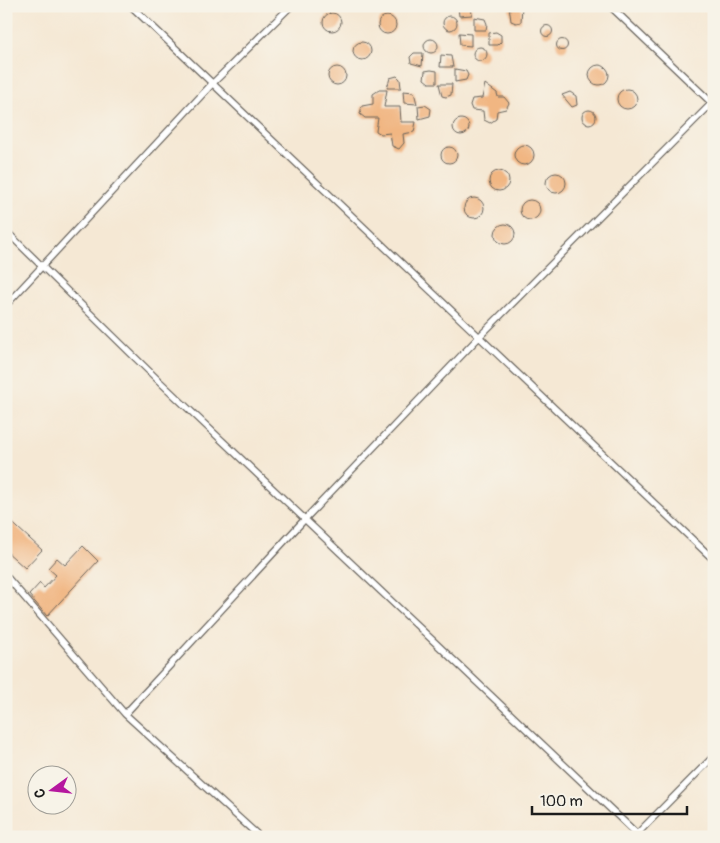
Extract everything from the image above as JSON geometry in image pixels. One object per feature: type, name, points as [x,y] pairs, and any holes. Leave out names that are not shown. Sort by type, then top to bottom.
[{"type":"lane","points":[[132,6],[714,560]]},
{"type":"lane","points":[[6,305],[212,84],[291,6]]},
{"type":"lane","points":[[125,714],[305,519],[480,336],[713,103],[610,6]]},
{"type":"lane","points":[[6,231],[158,380],[636,835],[714,756]]},
{"type":"lane","points":[[6,576],[125,714],[260,837]]},
{"type":"building","points":[[458,6],[471,6],[472,15],[459,16]]},
{"type":"building","points":[[509,6],[522,6],[521,22],[511,21]]},
{"type":"building","points":[[328,13],[336,13],[341,18],[339,29],[328,31],[323,26],[323,18]]},
{"type":"building","points":[[383,16],[391,16],[396,21],[394,32],[383,34],[378,29],[378,21]]},
{"type":"building","points":[[450,16],[455,18],[457,23],[455,28],[450,30],[445,28],[443,23],[445,18]]},
{"type":"building","points":[[474,17],[485,19],[487,24],[486,30],[474,30]]},
{"type":"building","points":[[547,25],[553,31],[547,37],[541,31]]},
{"type":"building","points":[[496,32],[501,35],[501,42],[498,45],[489,45],[489,33]]},
{"type":"building","points":[[459,33],[471,34],[471,46],[460,45]]},
{"type":"building","points":[[431,39],[436,41],[438,46],[436,51],[431,53],[426,51],[424,46],[426,41]]},
{"type":"building","points":[[562,39],[568,45],[562,51],[556,45]]},
{"type":"building","points":[[358,42],[366,42],[371,47],[369,58],[358,60],[353,55],[353,47]]},
{"type":"building","points":[[480,47],[485,49],[487,54],[485,59],[480,61],[475,59],[473,54],[475,49]]},
{"type":"building","points":[[414,53],[423,53],[422,66],[411,63],[410,57]]},
{"type":"building","points":[[441,55],[451,56],[453,67],[440,67]]},
{"type":"building","points":[[599,65],[606,68],[609,75],[606,82],[599,85],[592,82],[589,75],[592,68]]},
{"type":"building","points":[[333,67],[341,67],[346,72],[344,83],[333,85],[328,80],[328,72]]},
{"type":"building","points":[[455,69],[466,71],[468,75],[466,80],[455,82]]},
{"type":"building","points":[[425,71],[437,71],[437,83],[429,83],[424,79]]},
{"type":"building","points":[[397,76],[400,79],[401,88],[387,88],[390,78]]},
{"type":"building","points":[[439,84],[452,84],[451,95],[442,96]]},
{"type":"building","points":[[485,84],[497,93],[498,97],[504,97],[509,103],[506,109],[497,111],[496,119],[490,123],[484,120],[483,111],[472,110],[470,105],[472,99],[482,98]]},
{"type":"building","points":[[627,89],[634,92],[637,99],[634,106],[627,109],[620,106],[617,99],[620,92]]},
{"type":"building","points":[[379,90],[387,90],[384,107],[400,107],[401,122],[416,122],[414,132],[403,134],[404,143],[399,149],[392,146],[390,133],[381,134],[376,131],[378,118],[365,118],[360,114],[362,106],[373,104],[373,94]]},
{"type":"building","points":[[403,91],[414,92],[417,104],[404,103]]},
{"type":"building","points":[[570,92],[576,96],[577,105],[572,107],[562,95]]},
{"type":"building","points":[[425,105],[431,109],[430,116],[419,119],[418,106]]},
{"type":"building","points":[[586,110],[592,110],[596,117],[592,124],[586,124],[582,120],[582,114]]},
{"type":"building","points":[[458,119],[464,119],[469,124],[467,133],[458,135],[453,130],[453,124]]},
{"type":"building","points":[[524,145],[531,148],[534,155],[531,162],[524,165],[517,162],[514,155],[517,148]]},
{"type":"building","points":[[446,147],[452,147],[457,152],[455,161],[446,163],[441,158],[441,152]]},
{"type":"building","points":[[499,171],[506,174],[509,181],[506,188],[499,191],[492,188],[489,181],[492,174]]},
{"type":"building","points":[[556,173],[563,176],[566,183],[563,190],[556,193],[549,190],[546,183],[549,176]]},
{"type":"building","points":[[474,198],[481,201],[484,208],[481,215],[474,218],[467,215],[464,208],[467,201]]},
{"type":"building","points":[[530,200],[537,203],[540,210],[537,217],[530,220],[523,217],[520,210],[523,203]]},
{"type":"building","points":[[505,224],[512,227],[515,234],[512,241],[505,244],[498,241],[495,234],[498,227]]},
{"type":"building","points":[[6,517],[42,550],[25,568],[6,551]]},
{"type":"building","points":[[83,546],[98,561],[47,616],[29,595],[40,583],[44,588],[56,575],[48,568],[57,558],[65,565]]}]
